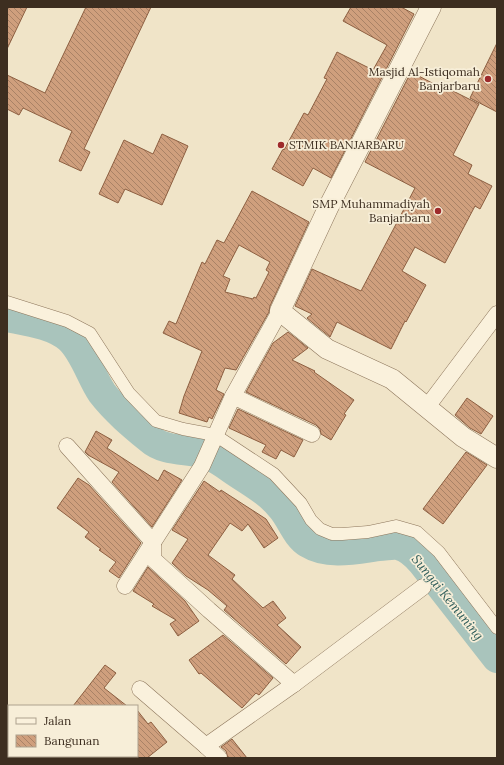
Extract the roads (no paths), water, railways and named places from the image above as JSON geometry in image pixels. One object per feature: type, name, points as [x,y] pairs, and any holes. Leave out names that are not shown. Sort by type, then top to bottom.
[{"type":"street","points":[[125,586],[202,466],[233,396],[280,310],[328,208],[431,7]]},
{"type":"street","points":[[7,302],[67,321],[90,334],[129,394],[156,421],[214,437],[274,474],[301,503],[311,520],[320,529],[332,534],[342,534],[368,532],[396,526],[417,532],[440,552],[497,628]]},
{"type":"street","points":[[280,310],[327,349],[392,379],[463,437],[497,458]]},
{"type":"street","points":[[428,407],[497,314]]},
{"type":"street","points":[[233,396],[312,434]]},
{"type":"street","points":[[67,446],[153,542],[153,559],[208,610],[294,684]]},
{"type":"street","points":[[206,746],[294,684],[423,587]]},
{"type":"street","points":[[140,689],[219,758]]},
{"type":"waterway","name":"Sungai Kemuning","points":[[7,317],[48,326],[63,333],[79,350],[102,393],[118,411],[137,428],[157,444],[164,447],[198,452],[213,457],[256,485],[277,502],[285,511],[300,536],[308,543],[316,547],[334,550],[353,550],[393,545],[402,546],[408,549],[422,562],[497,658]]},
{"type":"place","name":"Masjid Al-Istiqomah Banjarbaru","points":[[488,79]]},
{"type":"place","name":"STMIK BANJARBARU","points":[[281,145]]},
{"type":"place","name":"SMP Muhammadiyah Banjarbaru","points":[[438,211]]}]
